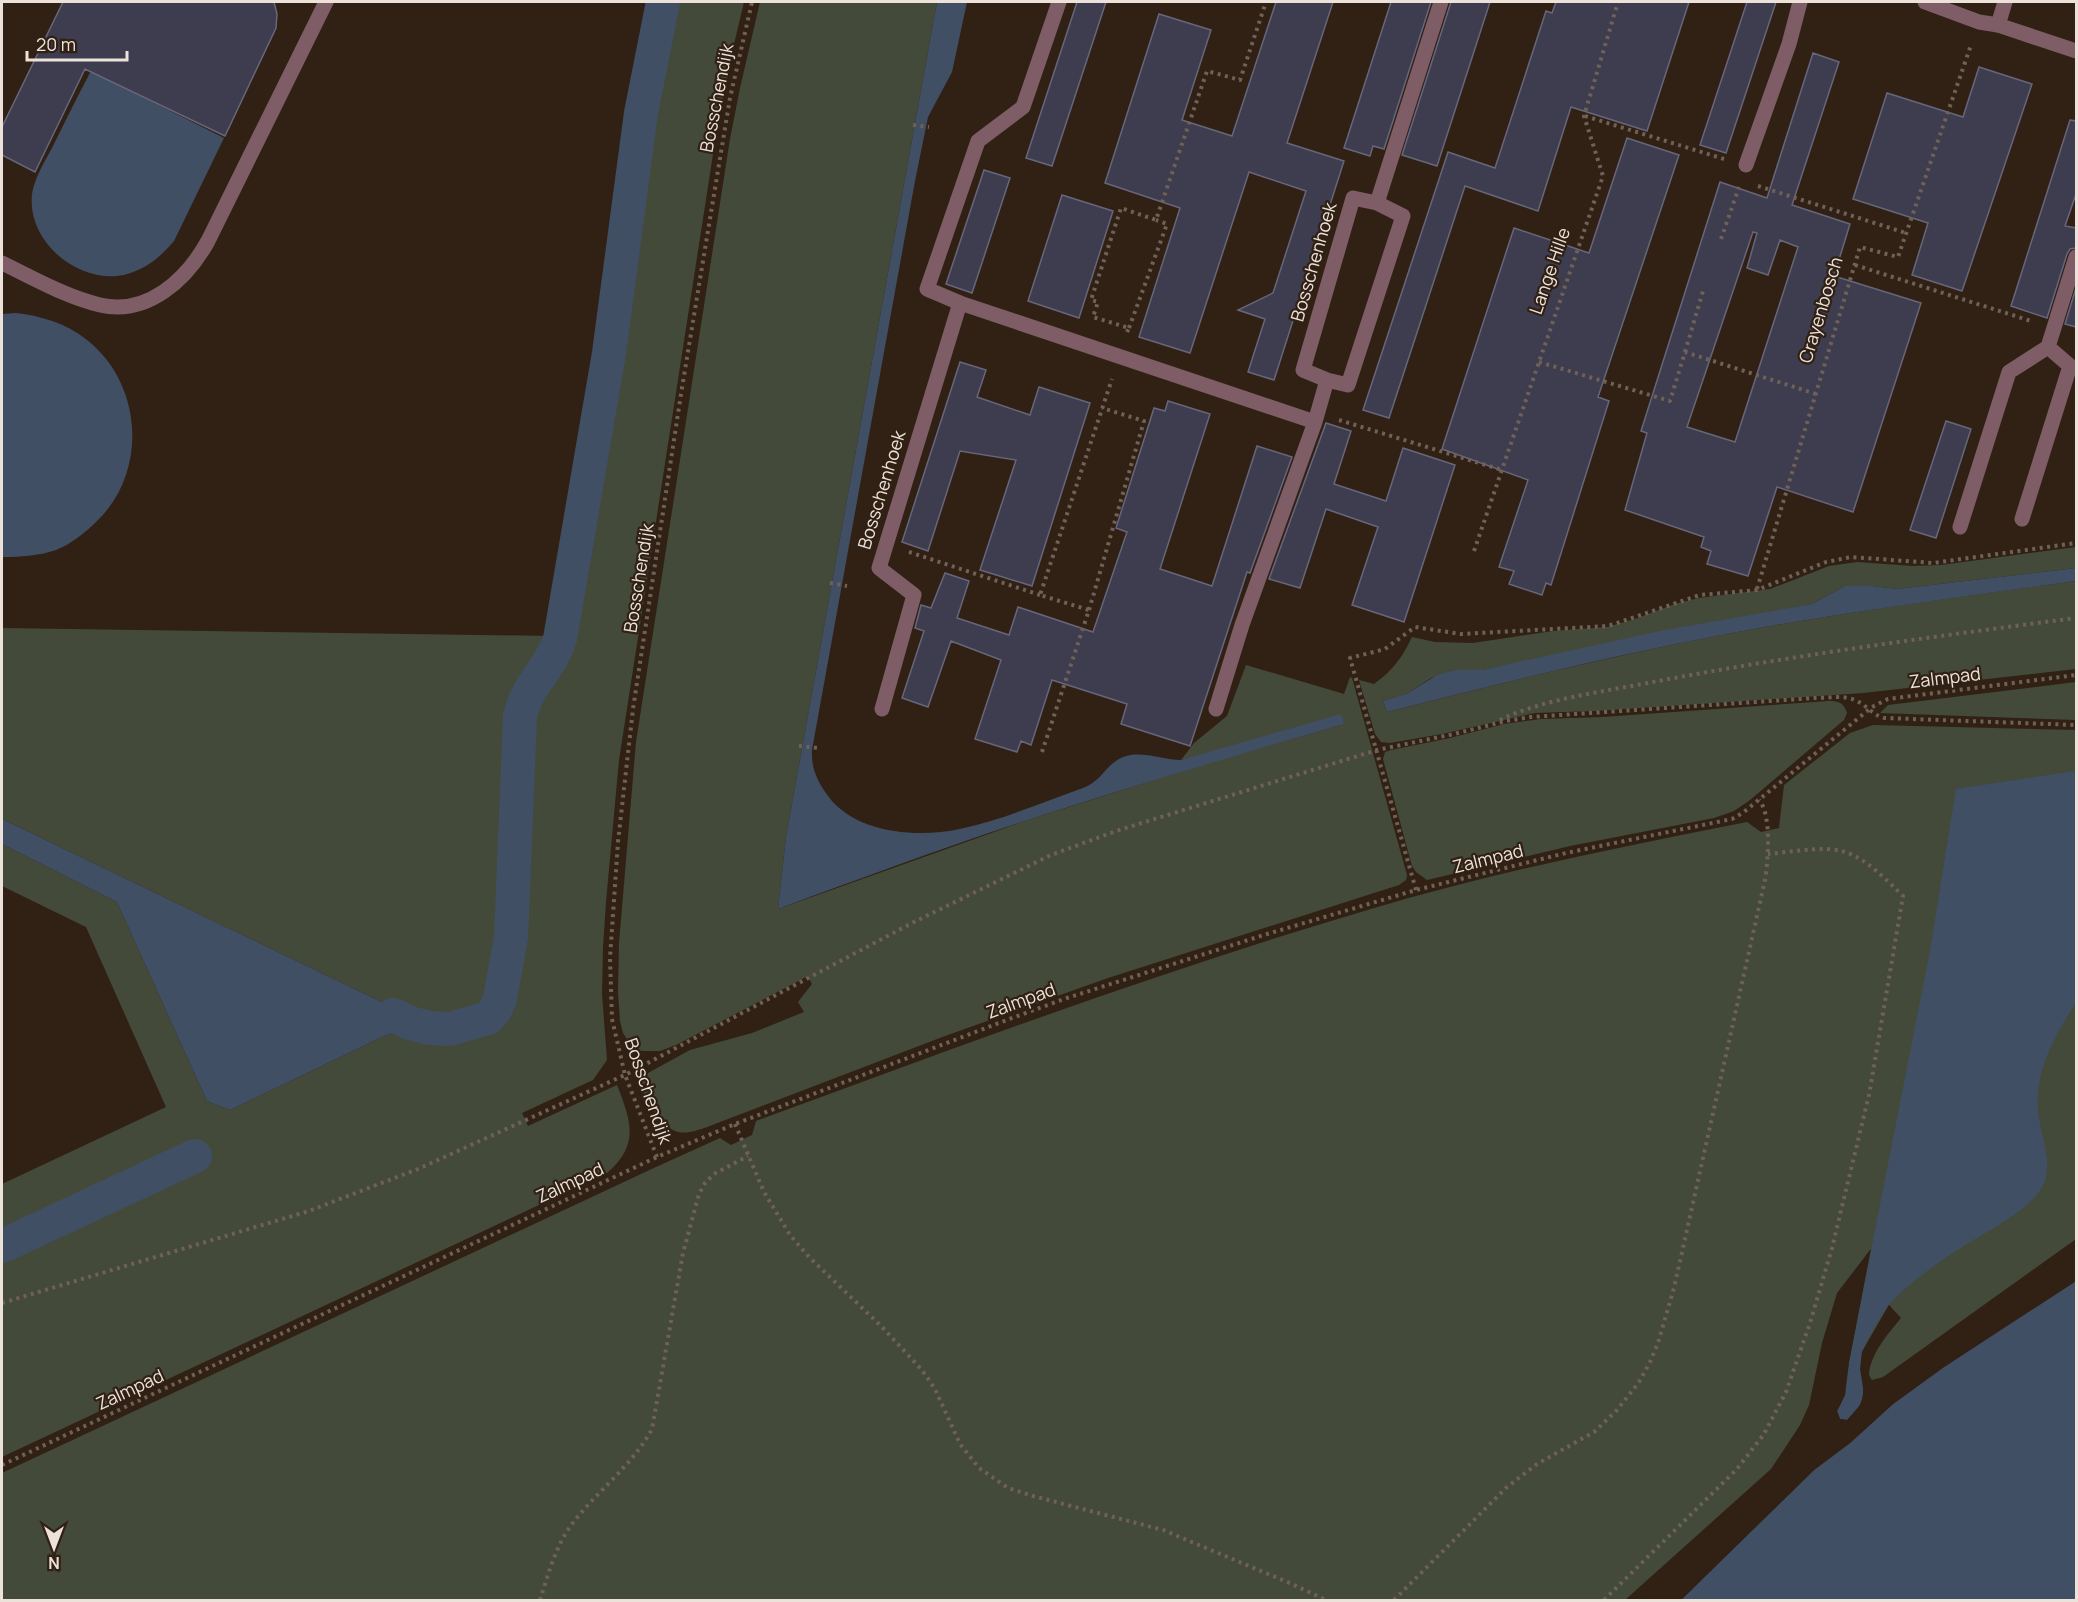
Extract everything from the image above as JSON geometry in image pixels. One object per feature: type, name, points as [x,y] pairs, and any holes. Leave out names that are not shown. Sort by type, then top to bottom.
[{"type":"street","points":[[2,263],[67,294],[102,305],[133,305],[161,294],[178,282],[200,255],[208,241],[326,2]]},
{"type":"street","points":[[1059,2],[1023,107],[978,141],[927,289],[960,303],[1119,356],[1317,417]]},
{"type":"street","points":[[1377,203],[1441,2]]},
{"type":"street","points":[[1746,165],[1789,44],[1800,2]]},
{"type":"street","points":[[1925,2],[1979,22],[2076,51]]},
{"type":"street","points":[[1998,26],[2005,2]]},
{"type":"street","name":"Bosschenhoek","points":[[1353,198],[1377,203],[1403,216],[1348,385],[1303,370],[1353,198]]},
{"type":"street","points":[[1960,527],[2009,372],[2048,347],[2076,257]]},
{"type":"street","name":"Bosschenhoek","points":[[882,710],[914,595],[879,568],[960,303]]},
{"type":"street","points":[[2022,519],[2070,366],[2048,347]]},
{"type":"street","points":[[1216,710],[1242,625],[1317,417],[1328,380]]},
{"type":"path","name":"Bosschendijk","points":[[657,1157],[624,1075],[614,1035],[609,978],[618,842],[625,769],[681,394],[721,146],[737,63],[752,2]]},
{"type":"path","points":[[1156,220],[1207,71],[1240,80],[1266,2]]},
{"type":"path","points":[[1618,2],[1584,116],[1746,165],[1720,239]]},
{"type":"path","name":"Crayenbosch","points":[[1757,590],[1860,247],[1898,257],[1979,22]]},
{"type":"path","name":"Lange Hille","points":[[1474,551],[1603,176],[1584,116]]},
{"type":"path","points":[[913,125],[929,127]]},
{"type":"path","points":[[1741,181],[1906,233]]},
{"type":"path","points":[[1040,595],[1119,356],[1167,224],[1121,208],[1090,300],[1098,302],[1093,317],[1129,328]]},
{"type":"path","points":[[1855,265],[2054,328]]},
{"type":"path","points":[[1539,362],[1670,401],[1703,291]]},
{"type":"path","points":[[1685,352],[1816,394]]},
{"type":"path","points":[[1042,752],[1089,610],[1144,421],[1102,408]]},
{"type":"path","points":[[1317,417],[1502,470]]},
{"type":"path","points":[[1416,890],[1350,658],[1385,649],[1415,627],[1461,634],[1608,626],[1700,595],[1757,590],[1826,562],[1851,557],[1933,563],[2076,543]]},
{"type":"path","points":[[886,545],[1089,610]]},
{"type":"path","points":[[830,583],[847,586]]},
{"type":"path","points":[[1491,724],[1517,713],[1567,699],[1686,676],[1940,635],[2076,618]]},
{"type":"path","name":"Zalmpad","points":[[2,1465],[657,1157],[735,1124],[1067,998],[1267,934],[1416,890],[1575,851],[1724,821],[1738,816],[1868,710],[1881,702],[1900,697],[2076,675]]},
{"type":"path","points":[[2,1303],[309,1211],[418,1169],[624,1075],[914,922],[1051,855],[1116,831],[1377,750],[1531,717],[1815,698],[1852,699],[1876,716],[1885,718],[2076,725]]},
{"type":"path","points":[[799,746],[818,748]]},
{"type":"path","points":[[1394,1600],[1521,1476],[1561,1449],[1603,1425],[1639,1382],[1650,1362],[1674,1288],[1765,880],[1768,854],[1765,811],[1759,800]]},
{"type":"path","points":[[1604,1600],[1737,1469],[1752,1451],[1774,1416],[1795,1368],[1832,1248],[1869,1095],[1903,896],[1875,868],[1845,850],[1823,848],[1768,854]]},
{"type":"path","points":[[735,1124],[764,1192],[790,1235],[922,1370],[943,1404],[960,1444],[979,1468],[1008,1488],[1163,1530],[1326,1600]]},
{"type":"path","points":[[540,1600],[566,1533],[640,1449],[652,1429],[683,1253],[699,1194],[714,1174],[748,1156]]},
{"type":"green space","points":[[676,2],[744,2],[718,122],[619,760],[603,947],[602,994],[607,1060],[593,1080],[522,1113],[528,1126],[617,1085],[629,1121],[630,1132],[624,1152],[607,1173],[2,1457],[2,1184],[166,1107],[86,927],[2,886],[2,844],[117,902],[207,1101],[230,1110],[384,1036],[403,1034],[453,1039],[482,1031],[497,1021],[509,1003],[517,964],[526,731],[533,704],[561,662],[565,647],[621,340],[647,169]]},
{"type":"green space","points":[[760,2],[937,2],[786,837],[778,909],[1022,822],[1198,766],[1344,724],[1181,760],[1194,743],[1227,716],[1246,665],[1344,694],[1350,677],[1352,678],[1407,875],[1406,880],[1399,885],[1108,978],[945,1036],[707,1127],[678,1132],[671,1129],[659,1117],[637,1079],[690,1050],[752,1033],[804,1012],[798,1002],[812,984],[808,976],[676,1045],[660,1051],[641,1051],[630,1044],[623,1033],[620,1021],[619,943],[636,742],[730,139]]},
{"type":"green space","points":[[2076,547],[2076,568],[1897,589],[1845,586],[1812,604],[1482,670],[1455,670],[1431,678],[1408,693],[1383,701],[1387,712],[1581,665],[1727,634],[1888,607],[2076,581],[2076,669],[1863,693],[1535,713],[1390,743],[1381,742],[1375,734],[1359,680],[1374,684],[1396,664],[1412,637],[1435,642],[1473,643],[1553,631],[1607,627],[1699,598],[1770,589],[1829,566],[1857,562],[1912,566],[1941,565]]},
{"type":"green space","points":[[2,628],[552,636],[518,684],[505,730],[501,954],[496,989],[488,1008],[480,1017],[469,1022],[457,1023],[445,1023],[396,1009],[2,819]]},
{"type":"green space","points":[[2076,682],[2076,720],[1880,713],[1888,705]]},
{"type":"green space","points":[[1829,701],[1843,705],[1847,713],[1844,720],[1734,811],[1714,818],[1570,846],[1427,880],[1412,866],[1383,759],[1385,752],[1391,750],[1504,724],[1541,719],[1603,717]]},
{"type":"green space","points":[[1873,725],[2076,730],[2076,1239],[1883,1377],[1872,1380],[1869,1375],[1873,1359],[1880,1345],[1901,1318],[1889,1305],[1862,1352],[1842,1401],[1870,1250],[1837,1293],[1822,1343],[1809,1405],[1800,1425],[1771,1469],[1625,1600],[2,1600],[2,1473],[656,1167],[720,1138],[731,1145],[752,1135],[756,1121],[985,1037],[1216,957],[1371,909],[1511,872],[1747,822],[1761,832],[1779,828],[1784,785],[1850,733]]},
{"type":"water","points":[[937,2],[967,2],[952,72],[928,117],[915,181],[812,750],[814,769],[821,785],[840,809],[871,826],[907,833],[943,832],[991,821],[1083,788],[1094,782],[1113,763],[1123,757],[1148,755],[1181,760],[1341,714],[1344,724],[1022,822],[778,909],[786,837]]},
{"type":"water","points":[[91,71],[224,138],[174,241],[149,264],[134,272],[117,276],[101,276],[85,271],[56,254],[37,227],[32,211],[33,187],[38,174]]},
{"type":"water","points":[[16,313],[44,318],[71,329],[106,358],[119,380],[128,404],[132,429],[131,454],[125,478],[114,501],[83,534],[67,545],[49,552],[29,556],[2,557],[2,314]]},
{"type":"water","points":[[2076,568],[2076,581],[1851,613],[1727,634],[1580,665],[1387,712],[1383,701],[1408,693],[1437,675],[1455,670],[1482,670],[1660,631],[1812,604],[1845,586],[1897,589]]},
{"type":"water","points":[[2076,771],[2076,1002],[2054,1040],[2039,1082],[2038,1111],[2047,1165],[2044,1183],[2030,1202],[2019,1211],[1932,1268],[1902,1291],[1888,1306],[1863,1349],[1861,1363],[1863,1397],[1855,1412],[1847,1420],[1840,1419],[1837,1411],[1845,1395],[1849,1362],[1930,951],[1956,789]]},
{"type":"water","points":[[2,819],[396,1009],[420,1018],[440,1022],[436,1039],[394,1033],[230,1110],[207,1101],[117,902],[2,844]]},
{"type":"water","points":[[2076,1281],[2076,1600],[1681,1600],[1814,1470],[1850,1443],[1893,1404],[1944,1367]]},
{"type":"pier","points":[[1871,1249],[1849,1362],[1845,1395],[1837,1411],[1840,1419],[1847,1420],[1861,1404],[1864,1393],[1860,1369],[1862,1352],[1889,1305],[1891,1307],[1865,1353],[1863,1369],[1867,1393],[1864,1405],[1849,1422],[1842,1423],[1835,1417],[1834,1410],[1842,1394],[1867,1254]]},
{"type":"pier","points":[[2076,1278],[2076,1281],[1944,1367],[1893,1404],[1850,1443],[1814,1470],[1681,1600],[1678,1600],[1812,1468],[1848,1441],[1891,1402],[1942,1365]]},
{"type":"building","points":[[63,2],[274,2],[277,14],[276,28],[225,136],[85,69],[35,172],[2,155],[2,127]]},
{"type":"building","points":[[1077,2],[1106,2],[1052,166],[1026,158]]},
{"type":"building","points":[[1276,2],[1333,2],[1287,143],[1344,161],[1274,380],[1248,372],[1265,319],[1238,310],[1273,293],[1306,191],[1249,172],[1190,353],[1139,337],[1180,208],[1105,183],[1159,14],[1211,30],[1182,120],[1232,136]]},
{"type":"building","points":[[1391,2],[1431,2],[1384,149],[1373,146],[1370,156],[1344,148]]},
{"type":"building","points":[[1451,2],[1490,2],[1437,166],[1402,155]]},
{"type":"building","points":[[1556,2],[1689,2],[1647,131],[1571,107],[1538,211],[1465,186],[1389,418],[1363,410],[1448,152],[1495,168],[1546,11],[1552,13]]},
{"type":"building","points":[[1747,2],[1776,2],[1726,153],[1700,145]]},
{"type":"building","points":[[1813,53],[1839,62],[1792,205],[1850,224],[1834,276],[1921,303],[1853,512],[1777,487],[1748,576],[1707,564],[1711,551],[1701,547],[1704,537],[1625,510],[1647,433],[1641,431],[1720,182],[1767,198]],"holes":[[[1753,232],[1757,233],[1747,268],[1768,275],[1780,240],[1798,247],[1735,442],[1687,427]]]},
{"type":"building","points":[[1979,67],[2032,84],[1962,291],[1912,275],[1928,223],[1853,199],[1887,93],[1963,117]]},
{"type":"building","points":[[2070,120],[2076,121],[2076,194],[2065,226],[2076,228],[2076,248],[2070,249],[2067,254],[2047,318],[2011,306]]},
{"type":"building","points":[[1627,138],[1679,155],[1598,397],[1609,401],[1551,585],[1546,583],[1542,595],[1509,584],[1514,571],[1499,567],[1528,480],[1442,449],[1514,228],[1589,253]]},
{"type":"building","points":[[984,170],[1010,178],[972,293],[946,284]]},
{"type":"building","points":[[1062,195],[1113,211],[1079,318],[1028,301]]},
{"type":"building","points":[[2076,288],[2076,327],[2065,324]]},
{"type":"building","points":[[960,362],[986,370],[977,397],[1030,415],[1039,387],[1090,403],[1032,586],[980,570],[1016,460],[960,451],[928,551],[902,542]]},
{"type":"building","points":[[1168,401],[1210,414],[1160,569],[1212,586],[1257,446],[1292,457],[1250,573],[1247,572],[1190,746],[1121,724],[1127,704],[1052,680],[1031,745],[1021,741],[1017,752],[975,739],[1001,660],[951,641],[928,707],[902,698],[924,631],[915,628],[921,605],[931,608],[945,573],[969,581],[957,618],[1009,635],[1018,607],[1093,632],[1127,532],[1116,528],[1154,408],[1165,411]]},
{"type":"building","points":[[1946,421],[1971,429],[1936,538],[1910,530]]},
{"type":"building","points":[[1326,423],[1351,431],[1334,484],[1386,501],[1403,448],[1455,465],[1404,622],[1352,605],[1378,527],[1326,509],[1300,588],[1269,579]]},
{"type":"waterway","points":[[393,1015],[410,1023],[430,1028],[450,1029],[488,1018],[500,999],[511,937],[520,717],[527,696],[551,659],[560,639],[609,353],[641,113],[663,2]]},
{"type":"waterway","points":[[2,1246],[195,1156]]}]
